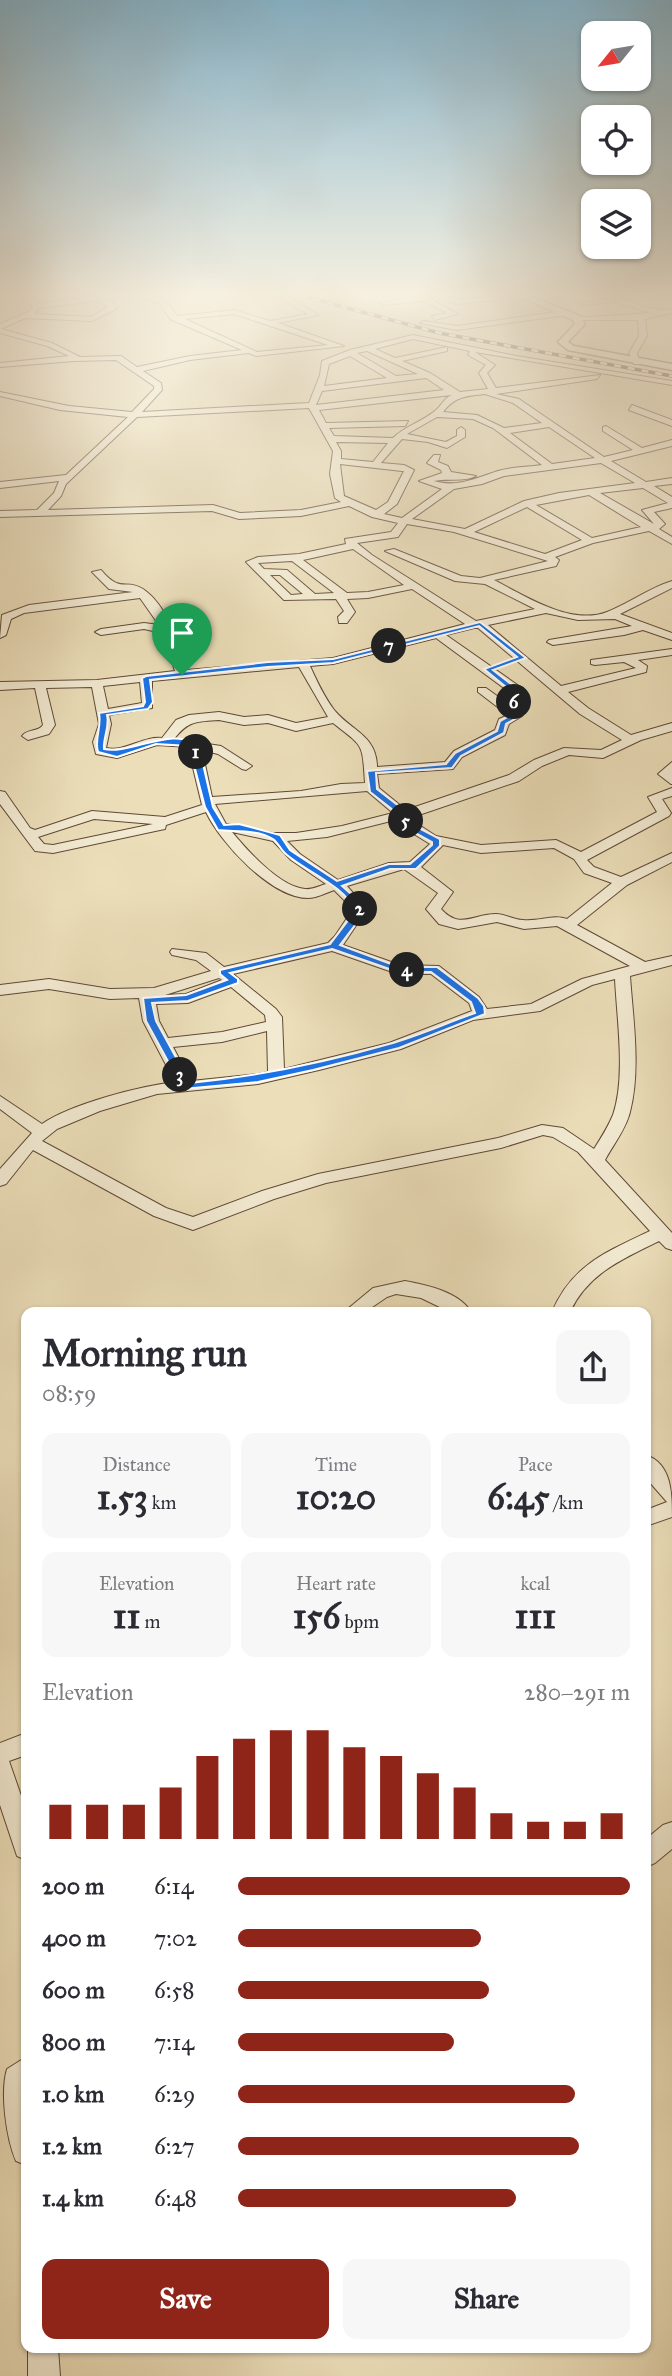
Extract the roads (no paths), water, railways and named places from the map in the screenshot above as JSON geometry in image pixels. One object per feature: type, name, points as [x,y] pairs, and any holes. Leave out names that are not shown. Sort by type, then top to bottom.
[{"type":"street","points":[[7,407],[22,406]]},
{"type":"street","points":[[55,406],[138,413],[202,413],[264,406]]},
{"type":"street","points":[[40,513],[69,477],[144,406]]},
{"type":"street","points":[[317,406],[323,426],[337,451],[335,474],[339,496],[348,503],[375,515],[466,532],[554,562],[487,578],[484,581]]},
{"type":"street","points":[[436,414],[443,406]]},
{"type":"street","points":[[459,416],[467,406]]},
{"type":"street","points":[[524,406],[672,503]]},
{"type":"street","points":[[632,408],[671,423]]},
{"type":"street","points":[[668,410],[665,412],[671,423]]},
{"type":"street","points":[[323,426],[409,424],[436,414],[477,418],[503,431],[552,468]]},
{"type":"street","points":[[381,415],[409,424]]},
{"type":"street","points":[[376,465],[380,456],[409,424]]},
{"type":"street","points":[[503,431],[553,424]]},
{"type":"street","points":[[606,429],[641,451]]},
{"type":"street","points":[[330,439],[429,439],[447,445],[461,437],[461,430]]},
{"type":"street","points":[[505,705],[522,699],[522,694],[505,663],[477,624],[412,586],[349,541],[394,535],[405,521],[448,488],[485,480],[502,473],[603,460],[672,443]]},
{"type":"street","points":[[337,461],[404,467],[434,460],[445,468],[447,475]]},
{"type":"street","points":[[375,515],[393,505],[399,496],[409,472],[404,467]]},
{"type":"street","points":[[448,488],[424,481],[465,474],[485,480]]},
{"type":"street","points":[[0,485],[69,477]]},
{"type":"street","points":[[466,532],[527,503],[672,481]]},
{"type":"street","points":[[591,492],[672,541]]},
{"type":"street","points":[[0,514],[213,508],[239,516],[301,513],[348,503]]},
{"type":"street","points":[[527,503],[590,541]]},
{"type":"street","points":[[545,557],[590,541],[660,525],[647,510],[672,503]]},
{"type":"street","points":[[354,546],[325,549],[303,557],[251,562],[285,597],[373,595],[412,586]]},
{"type":"street","points":[[390,551],[459,579],[484,581],[547,610],[579,617],[609,615],[672,637]]},
{"type":"street","points":[[292,556],[342,596],[349,612],[343,617],[343,621]]},
{"type":"street","points":[[394,574],[420,565]]},
{"type":"street","points":[[97,572],[113,586],[142,594],[166,629],[182,675]]},
{"type":"street","points":[[261,572],[283,572],[314,598]]},
{"type":"street","points":[[609,615],[672,584]]},
{"type":"street","points":[[0,635],[6,617],[13,613],[43,606],[68,606],[142,594]]},
{"type":"street","points":[[0,686],[97,683],[340,660],[477,624],[547,610]]},
{"type":"street","points":[[101,632],[144,626],[166,629]]},
{"type":"street","points":[[552,642],[624,632],[644,626]]},
{"type":"street","points":[[437,634],[560,690],[591,716],[631,740]]},
{"type":"street","points":[[595,662],[629,660],[672,652]]},
{"type":"street","points":[[560,690],[598,683],[605,677],[642,670],[642,666],[629,660]]},
{"type":"street","points":[[303,663],[317,693],[336,719],[356,732],[367,745],[372,771],[371,787]]},
{"type":"street","points":[[103,713],[148,705],[146,678]]},
{"type":"street","points":[[97,683],[105,724],[99,742],[100,751],[117,754],[146,743],[186,742],[195,747],[221,749],[246,766]]},
{"type":"street","points":[[28,736],[45,731],[49,725],[40,685]]},
{"type":"street","points":[[372,771],[449,766],[458,754],[501,732],[503,722],[516,716],[482,690]]},
{"type":"street","points":[[166,741],[180,723],[189,719],[219,716],[244,721],[268,719],[296,727],[336,719]]},
{"type":"street","points":[[221,828],[239,827],[277,837],[325,835],[404,815],[514,778],[538,762],[568,751],[603,754],[631,740],[672,727]]},
{"type":"street","points":[[195,747],[208,804],[221,828],[233,844],[295,893],[309,894],[389,867],[412,867],[446,892],[433,909],[451,923],[466,925],[497,918],[524,925],[550,920],[570,924],[644,968]]},
{"type":"street","points":[[671,779],[664,774],[672,766]]},
{"type":"street","points":[[0,795],[40,848],[53,849],[118,833],[158,828],[166,821],[208,804],[301,795],[341,788],[371,787],[404,815],[409,826],[437,841],[481,849],[556,845],[581,857]]},
{"type":"street","points":[[581,857],[661,815],[664,811],[654,797],[672,792]]},
{"type":"street","points":[[29,833],[54,830],[92,815],[166,821]]},
{"type":"street","points":[[0,990],[49,984],[146,997],[188,998],[229,977],[333,946],[360,912],[357,904],[335,885],[287,852],[277,837]]},
{"type":"street","points":[[412,867],[436,846],[437,841]]},
{"type":"street","points":[[581,857],[583,866],[622,882]]},
{"type":"street","points":[[570,924],[622,882],[672,857]]},
{"type":"street","points":[[333,946],[398,970],[434,969],[474,1000],[479,1006],[480,1014]]},
{"type":"street","points":[[177,953],[196,953],[271,1012],[276,1075]]},
{"type":"street","points":[[0,1180],[36,1137],[59,1121],[94,1107],[156,1090],[276,1075],[395,1046],[480,1014],[535,1009],[587,982],[672,960]]},
{"type":"street","points":[[596,1160],[616,1127],[623,1107],[625,1052],[622,974]]},
{"type":"street","points":[[146,997],[151,1021],[186,1087]]},
{"type":"street","points":[[164,1043],[222,1037],[274,1025]]},
{"type":"street","points":[[0,1101],[36,1137],[160,1212],[194,1224],[292,1186],[324,1178],[501,1143],[542,1129],[567,1136],[596,1160],[666,1238],[585,1273],[562,1307]]},
{"type":"street","points":[[361,1307],[379,1293],[400,1286],[434,1295],[454,1307]]},
{"type":"street","points":[[651,1469],[672,1496]]},
{"type":"street","points":[[651,1516],[672,1508]]},
{"type":"street","points":[[0,1754],[21,1746]]},
{"type":"street","points":[[0,1768],[21,1832]]},
{"type":"street","points":[[651,1851],[672,1833]]},
{"type":"street","points":[[14,2078],[21,2121]]},
{"type":"street","points":[[43,2353],[44,2376]]}]
